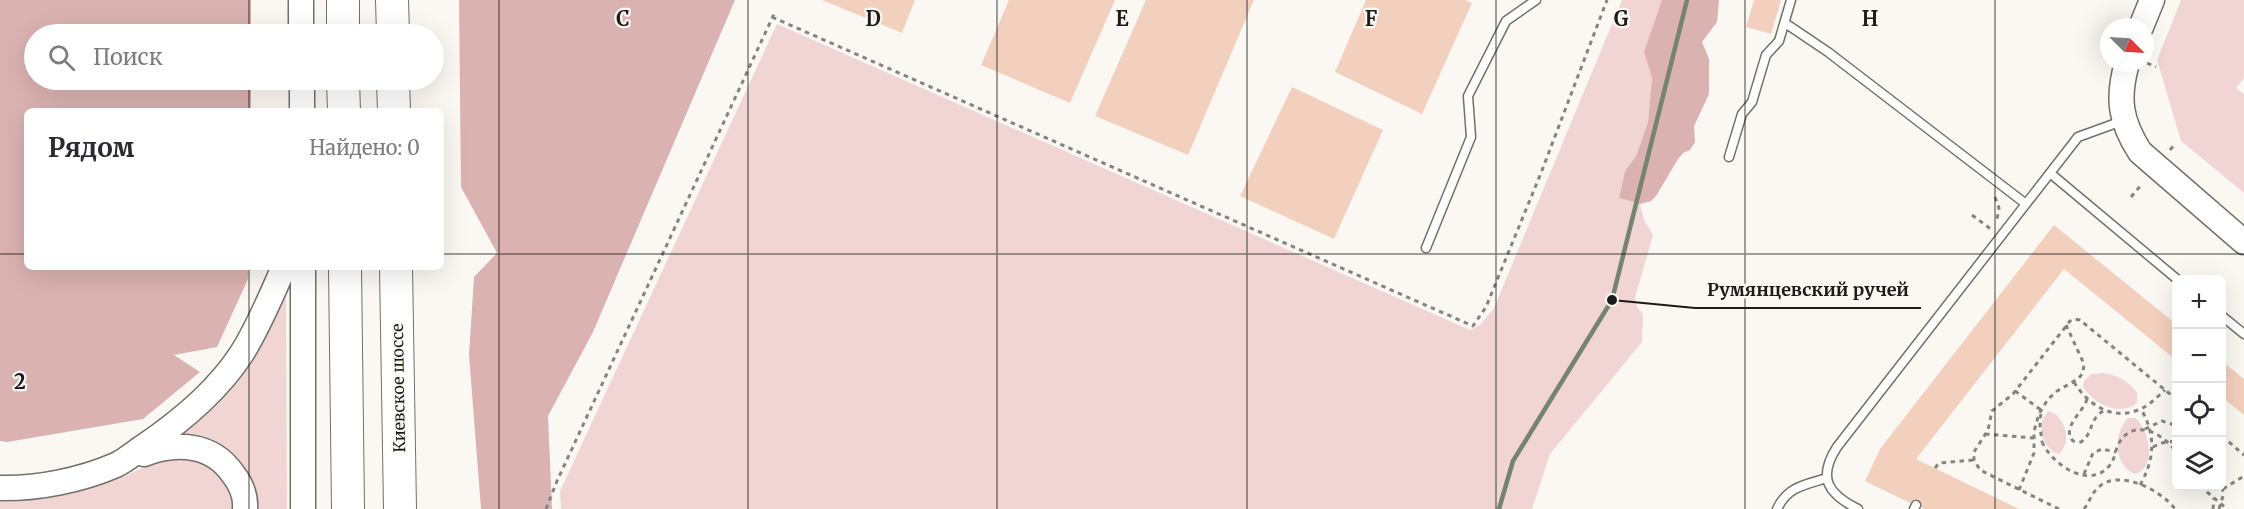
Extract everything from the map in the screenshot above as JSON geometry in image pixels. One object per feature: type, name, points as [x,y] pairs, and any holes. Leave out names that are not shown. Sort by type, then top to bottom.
[{"type":"highway","points":[[343,0],[343,24]]},
{"type":"highway","points":[[392,0],[393,24]]},
{"type":"highway","points":[[343,90],[344,108]]},
{"type":"highway","points":[[393,90],[394,108]]},
{"type":"highway","points":[[345,270],[348,509]]},
{"type":"highway","name":"Киевское шоссе","points":[[396,270],[400,509]]},
{"type":"main road","points":[[301,0],[301,24]]},
{"type":"main road","points":[[2145,18],[2152,0]]},
{"type":"main road","points":[[2124,72],[2121,83],[2124,120],[2140,152],[2244,242]]},
{"type":"main road","points":[[302,90],[302,108]]},
{"type":"main road","points":[[117,464],[177,424],[209,394],[241,355],[283,270]]},
{"type":"main road","points":[[303,270],[303,509]]},
{"type":"main road","points":[[0,488],[69,480],[157,449],[178,446],[199,448],[216,456],[229,467],[240,483],[245,509]]},
{"type":"lane","points":[[1426,248],[1471,137],[1468,96],[1506,21],[1536,0]]},
{"type":"lane","points":[[1730,157],[1742,114],[1752,102],[1766,55],[1779,41],[1791,0]]},
{"type":"lane","points":[[1785,23],[1828,52],[2026,204]]},
{"type":"lane","points":[[1858,509],[1841,501],[1830,487],[1827,478],[1829,459],[1837,447],[2078,137],[2124,120]]},
{"type":"lane","points":[[2050,173],[2173,275]]},
{"type":"lane","points":[[2226,319],[2244,334]]},
{"type":"lane","points":[[1778,509],[1782,499],[1792,490],[1827,478]]},
{"type":"path","points":[[772,17],[1473,326],[1491,297],[1541,173],[1606,0]]},
{"type":"path","points":[[546,509],[775,12]]},
{"type":"path","points":[[2170,150],[2175,144]]},
{"type":"path","points":[[2131,197],[2142,184]]},
{"type":"path","points":[[1972,215],[1992,231],[1996,225],[1999,208],[1998,201],[1991,191]]},
{"type":"path","points":[[2059,509],[1980,470],[1974,460],[1976,446],[1985,434],[1992,411],[2015,391],[2066,325],[2074,319],[2080,320],[2172,396]]},
{"type":"path","points":[[2019,490],[2033,456],[2037,419],[2041,410],[2057,391],[2082,375],[2084,364],[2066,325]]},
{"type":"path","points":[[2074,382],[2087,399],[2105,410],[2124,413],[2141,409],[2165,390]]},
{"type":"path","points":[[2015,391],[2041,410]]},
{"type":"path","points":[[2087,399],[2084,408],[2071,424],[2069,436],[2073,441],[2085,440],[2094,417],[2105,410]]},
{"type":"path","points":[[2140,485],[2149,468],[2153,447],[2152,432],[2141,409]]},
{"type":"path","points":[[2041,410],[2042,442],[2054,460],[2072,471],[2084,474],[2096,474],[2105,470],[2114,459],[2123,438],[2130,433],[2162,421],[2172,424]]},
{"type":"path","points":[[2145,429],[2162,437],[2172,448]]},
{"type":"path","points":[[1985,434],[2034,438]]},
{"type":"path","points":[[2223,437],[2244,455]]},
{"type":"path","points":[[2153,447],[2172,442]]},
{"type":"path","points":[[2084,474],[2093,453],[2102,449],[2116,452]]},
{"type":"path","points":[[1935,468],[1939,463],[1974,460]]},
{"type":"path","points":[[2226,487],[2244,476]]},
{"type":"path","points":[[2084,509],[2093,493],[2106,482],[2121,478],[2161,495],[2175,509]]},
{"type":"path","points":[[2206,491],[2227,509]]},
{"type":"path","points":[[2219,509],[2223,491]]},
{"type":"path","points":[[2213,509],[2214,498]]},
{"type":"shaded area","points":[[0,0],[251,0],[251,24],[24,24],[24,90],[251,90],[251,108],[24,108],[24,270],[248,270],[248,279],[217,347],[174,355],[200,372],[143,419],[7,442],[0,441]]},
{"type":"shaded area","points":[[459,0],[735,0],[593,332],[548,416],[552,509],[481,509],[469,355],[474,277],[497,253],[461,187]]},
{"type":"shaded area","points":[[1622,0],[1662,0],[1663,2],[1644,52],[1652,78],[1648,122],[1636,156],[1625,171],[1619,198],[1640,204],[1644,220],[1653,235],[1635,298],[1637,307],[1643,314],[1642,342],[1550,454],[1532,509],[561,509],[560,491],[777,24],[1470,330],[1480,325],[1494,308]]},
{"type":"shaded area","points":[[1662,0],[1719,0],[1717,22],[1702,42],[1709,59],[1709,94],[1694,126],[1695,142],[1690,150],[1678,159],[1656,196],[1651,201],[1640,204],[1619,198],[1625,171],[1636,156],[1648,122],[1652,78],[1644,52]]},
{"type":"shaded area","points":[[2181,0],[2244,0],[2244,78],[2236,88],[2244,94],[2244,193],[2181,141],[2157,60]]},
{"type":"shaded area","points":[[284,290],[286,294],[287,509],[257,509],[250,479],[236,456],[215,440],[184,431]]},
{"type":"shaded area","points":[[2103,373],[2118,377],[2130,385],[2137,393],[2137,403],[2123,409],[2115,409],[2094,399],[2083,387],[2084,381],[2091,374]]},
{"type":"shaded area","points":[[2049,411],[2060,419],[2065,430],[2065,443],[2059,454],[2048,447],[2042,435],[2042,422]]},
{"type":"shaded area","points":[[2128,418],[2135,418],[2140,423],[2149,448],[2147,464],[2135,474],[2123,464],[2118,449],[2120,432]]},
{"type":"shaded area","points":[[183,455],[221,469],[237,509],[0,509],[0,502],[25,501],[77,491],[125,476],[165,457]]},
{"type":"building","points":[[822,0],[915,0],[902,33]]},
{"type":"building","points":[[1009,0],[1115,0],[1070,103],[981,65]]},
{"type":"building","points":[[1146,0],[1254,0],[1188,155],[1095,116]]},
{"type":"building","points":[[1366,0],[1465,0],[1472,3],[1422,114],[1335,72]]},
{"type":"building","points":[[1754,0],[1781,0],[1771,34],[1746,27]]},
{"type":"building","points":[[1292,87],[1383,130],[1334,239],[1240,196]]},
{"type":"building","points":[[2054,225],[2172,321],[2172,357],[2064,269],[1916,459],[2019,509],[1923,509],[1919,500],[1915,499],[1910,503],[1865,481],[1880,449]]},
{"type":"building","points":[[2226,364],[2244,379],[2244,415],[2226,400]]},
{"type":"waterway","points":[[1499,509],[1513,461],[1612,300],[1687,0]]},
{"type":"place","name":"Румянцевский ручей","points":[[1612,300]]}]
